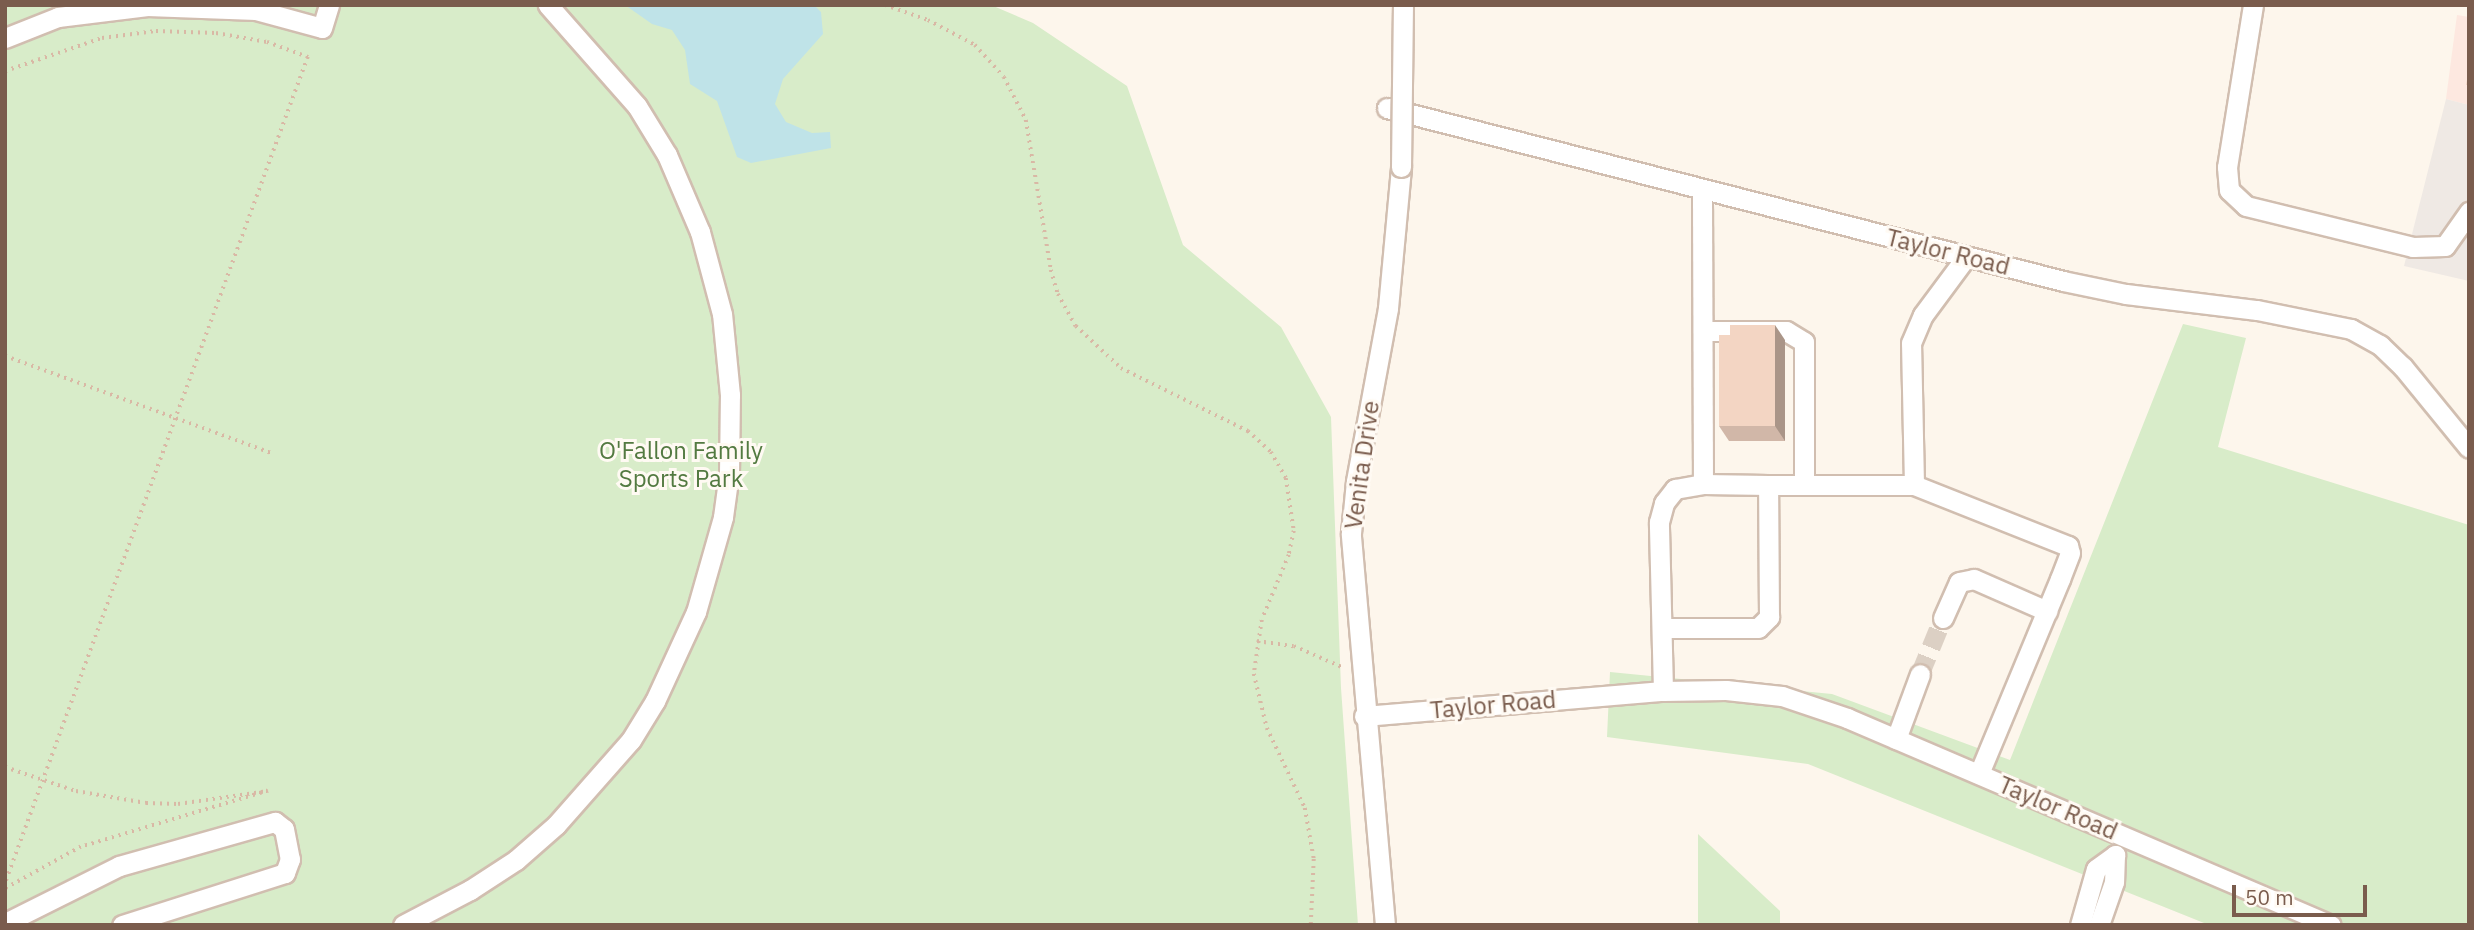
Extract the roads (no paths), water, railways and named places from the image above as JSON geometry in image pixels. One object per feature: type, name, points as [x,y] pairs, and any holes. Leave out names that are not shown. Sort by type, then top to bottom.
[{"type":"street","points":[[5,38],[58,17],[147,6],[256,10],[322,28],[329,5]]},
{"type":"street","points":[[403,925],[470,890],[516,860],[556,825],[631,740],[655,701],[696,612],[723,517],[731,436],[729,382],[722,314],[700,232],[667,155],[637,106],[548,5]]},
{"type":"street","name":"Venita Drive","points":[[1385,925],[1364,716],[1351,533],[1356,481],[1390,295],[1401,167],[1403,5]]},
{"type":"street","points":[[2253,5],[2227,167],[2229,190],[2246,206],[2413,247],[2445,247],[2469,212]]},
{"type":"street","name":"Taylor Road","points":[[1387,108],[1966,257],[2126,294],[2257,310],[2351,329],[2380,345],[2403,368],[2469,448]]},
{"type":"street","points":[[1702,189],[1705,331],[1703,484]]},
{"type":"street","points":[[1914,485],[1911,343],[1923,315],[1966,257]]},
{"type":"street","points":[[1705,331],[1786,331],[1804,342],[1804,485]]},
{"type":"street","points":[[1663,691],[1659,522],[1664,503],[1675,489],[1703,484],[1914,485],[2068,546],[2070,553],[1979,774]]},
{"type":"street","points":[[1662,628],[1758,628],[1764,624],[1769,617],[1768,485]]},
{"type":"street","points":[[1943,618],[1959,582],[1974,579],[2047,611]]},
{"type":"street","points":[[1896,739],[1920,674]]},
{"type":"street","name":"Taylor Road","points":[[1364,716],[1663,691],[1726,690],[1782,696],[1896,739],[2332,925]]},
{"type":"street","points":[[5,923],[119,866],[275,822],[285,829],[290,859],[285,873],[122,925]]},
{"type":"street","points":[[2099,925],[2113,882],[2115,855],[2122,835]]},
{"type":"street","points":[[2080,925],[2096,869],[2115,855]]},
{"type":"water","points":[[625,5],[814,5],[821,12],[823,34],[783,79],[775,104],[786,122],[812,133],[830,132],[831,148],[751,163],[737,157],[717,101],[690,84],[685,50],[672,30],[652,24]]},
{"type":"tunnel","points":[[1920,674],[1943,618]]},
{"type":"park label","name":"O'Fallon Family Sports Park","points":[[681,465]]}]
